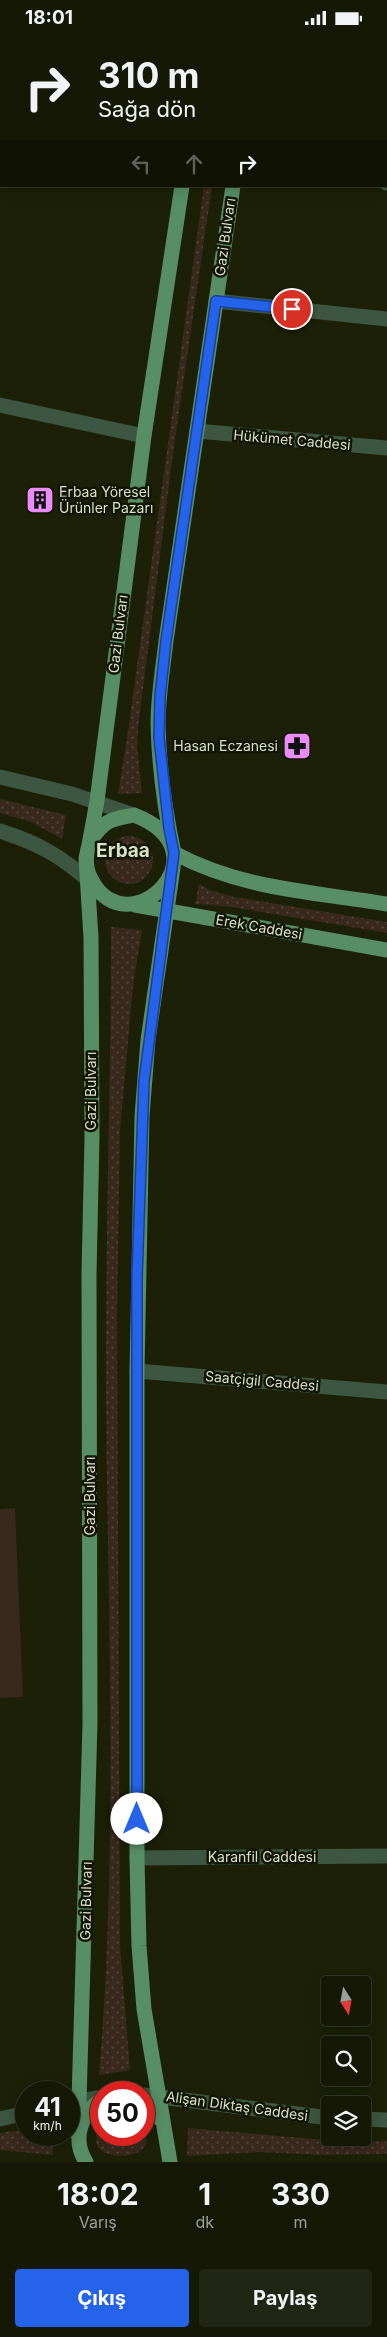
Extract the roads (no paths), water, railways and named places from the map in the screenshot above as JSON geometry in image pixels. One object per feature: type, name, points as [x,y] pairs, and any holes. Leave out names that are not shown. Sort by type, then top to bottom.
[{"type":"main road","name":"Gazi Bulvarı","points":[[75,2081],[90,1724],[89,1274],[92,1129],[90,882],[88,852],[97,801],[144,436],[182,187]]},
{"type":"main road","name":"Gazi Bulvarı","points":[[147,2081],[137,1858],[137,1371],[142,1116],[148,1039],[173,861],[158,722],[166,641],[233,187]]},
{"type":"main road","points":[[88,852],[96,833],[106,823],[134,815],[159,828],[168,840],[173,861],[168,882],[158,893],[146,901],[131,904],[117,902],[104,895],[90,882]]},
{"type":"main road","points":[[173,861],[246,882],[387,904]]},
{"type":"main road","name":"Erek Caddesi","points":[[131,904],[387,950]]},
{"type":"main road","points":[[80,2148],[82,2121],[90,2108]]},
{"type":"main road","name":"Gazi Bulvarı","points":[[155,2111],[165,2130],[170,2162]]},
{"type":"main road","name":"Gazi Bulvarı","points":[[158,2162],[165,2144],[165,2130]]},
{"type":"main road","name":"Gazi Bulvarı","points":[[80,2148],[86,2162]]},
{"type":"street","points":[[216,301],[387,319]]},
{"type":"street","points":[[0,405],[144,436]]},
{"type":"street","name":"Hükümet Caddesi","points":[[197,431],[387,448]]},
{"type":"street","points":[[0,777],[97,801],[134,815]]},
{"type":"street","points":[[0,831],[50,850],[90,882]]},
{"type":"street","name":"Saatçigil Caddesi","points":[[137,1371],[387,1392]]},
{"type":"street","name":"Karanfil Caddesi","points":[[137,1858],[387,1857]]},
{"type":"street","name":"Alişan Diktaş Caddesi","points":[[155,2098],[321,2116]]},
{"type":"street","points":[[0,2119],[15,2116]]},
{"type":"street","points":[[371,2119],[387,2120]]},
{"type":"place","name":"Erbaa Yöresel Ürünler Pazarı","points":[[40,500]]},
{"type":"place","name":"Hasan Eczanesi","points":[[297,746]]},
{"type":"district","name":"Erbaa","points":[[123,850]]}]
